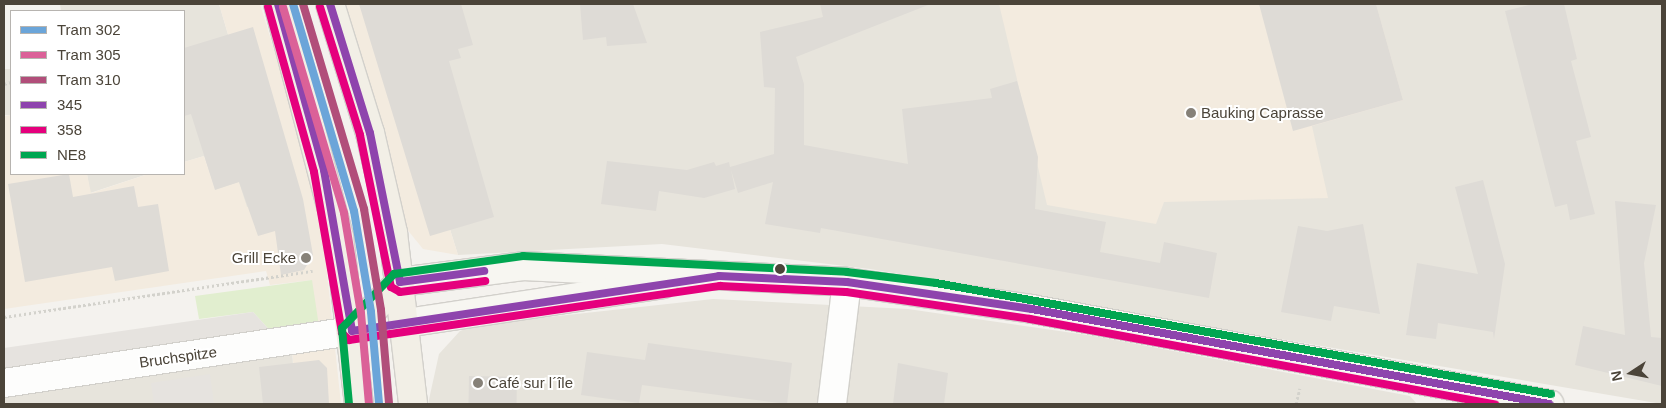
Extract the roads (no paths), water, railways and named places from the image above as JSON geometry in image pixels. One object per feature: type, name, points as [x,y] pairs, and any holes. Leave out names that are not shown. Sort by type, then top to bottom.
[{"type":"main road","points":[[278,4],[324,170],[344,267],[339,333],[358,404]]},
{"type":"main road","points":[[330,4],[370,133],[400,282],[406,323],[413,404]]},
{"type":"main road","points":[[339,333],[400,282]]},
{"type":"main road","points":[[339,333],[406,323]]},
{"type":"street","points":[[400,282],[524,266],[847,282],[1060,314],[1548,404]]},
{"type":"street","points":[[406,323],[718,276]]},
{"type":"street","points":[[832,404],[847,282]]},
{"type":"street","name":"Bruchspitze","points":[[4,383],[339,333]]},
{"type":"tram line","name":"302","points":[[293,4],[354,211],[371,312],[379,404]]},
{"type":"tram line","name":"310","points":[[303,4],[364,209],[381,310],[389,403]]},
{"type":"tram line","name":"305","points":[[283,7],[344,213],[361,313],[369,404]]},
{"type":"place","name":"Bauking Caprasse","points":[[1191,113]]},
{"type":"place","name":"Grill Ecke","points":[[306,258]]},
{"type":"place","name":"Café sur l´île","points":[[478,383]]}]
